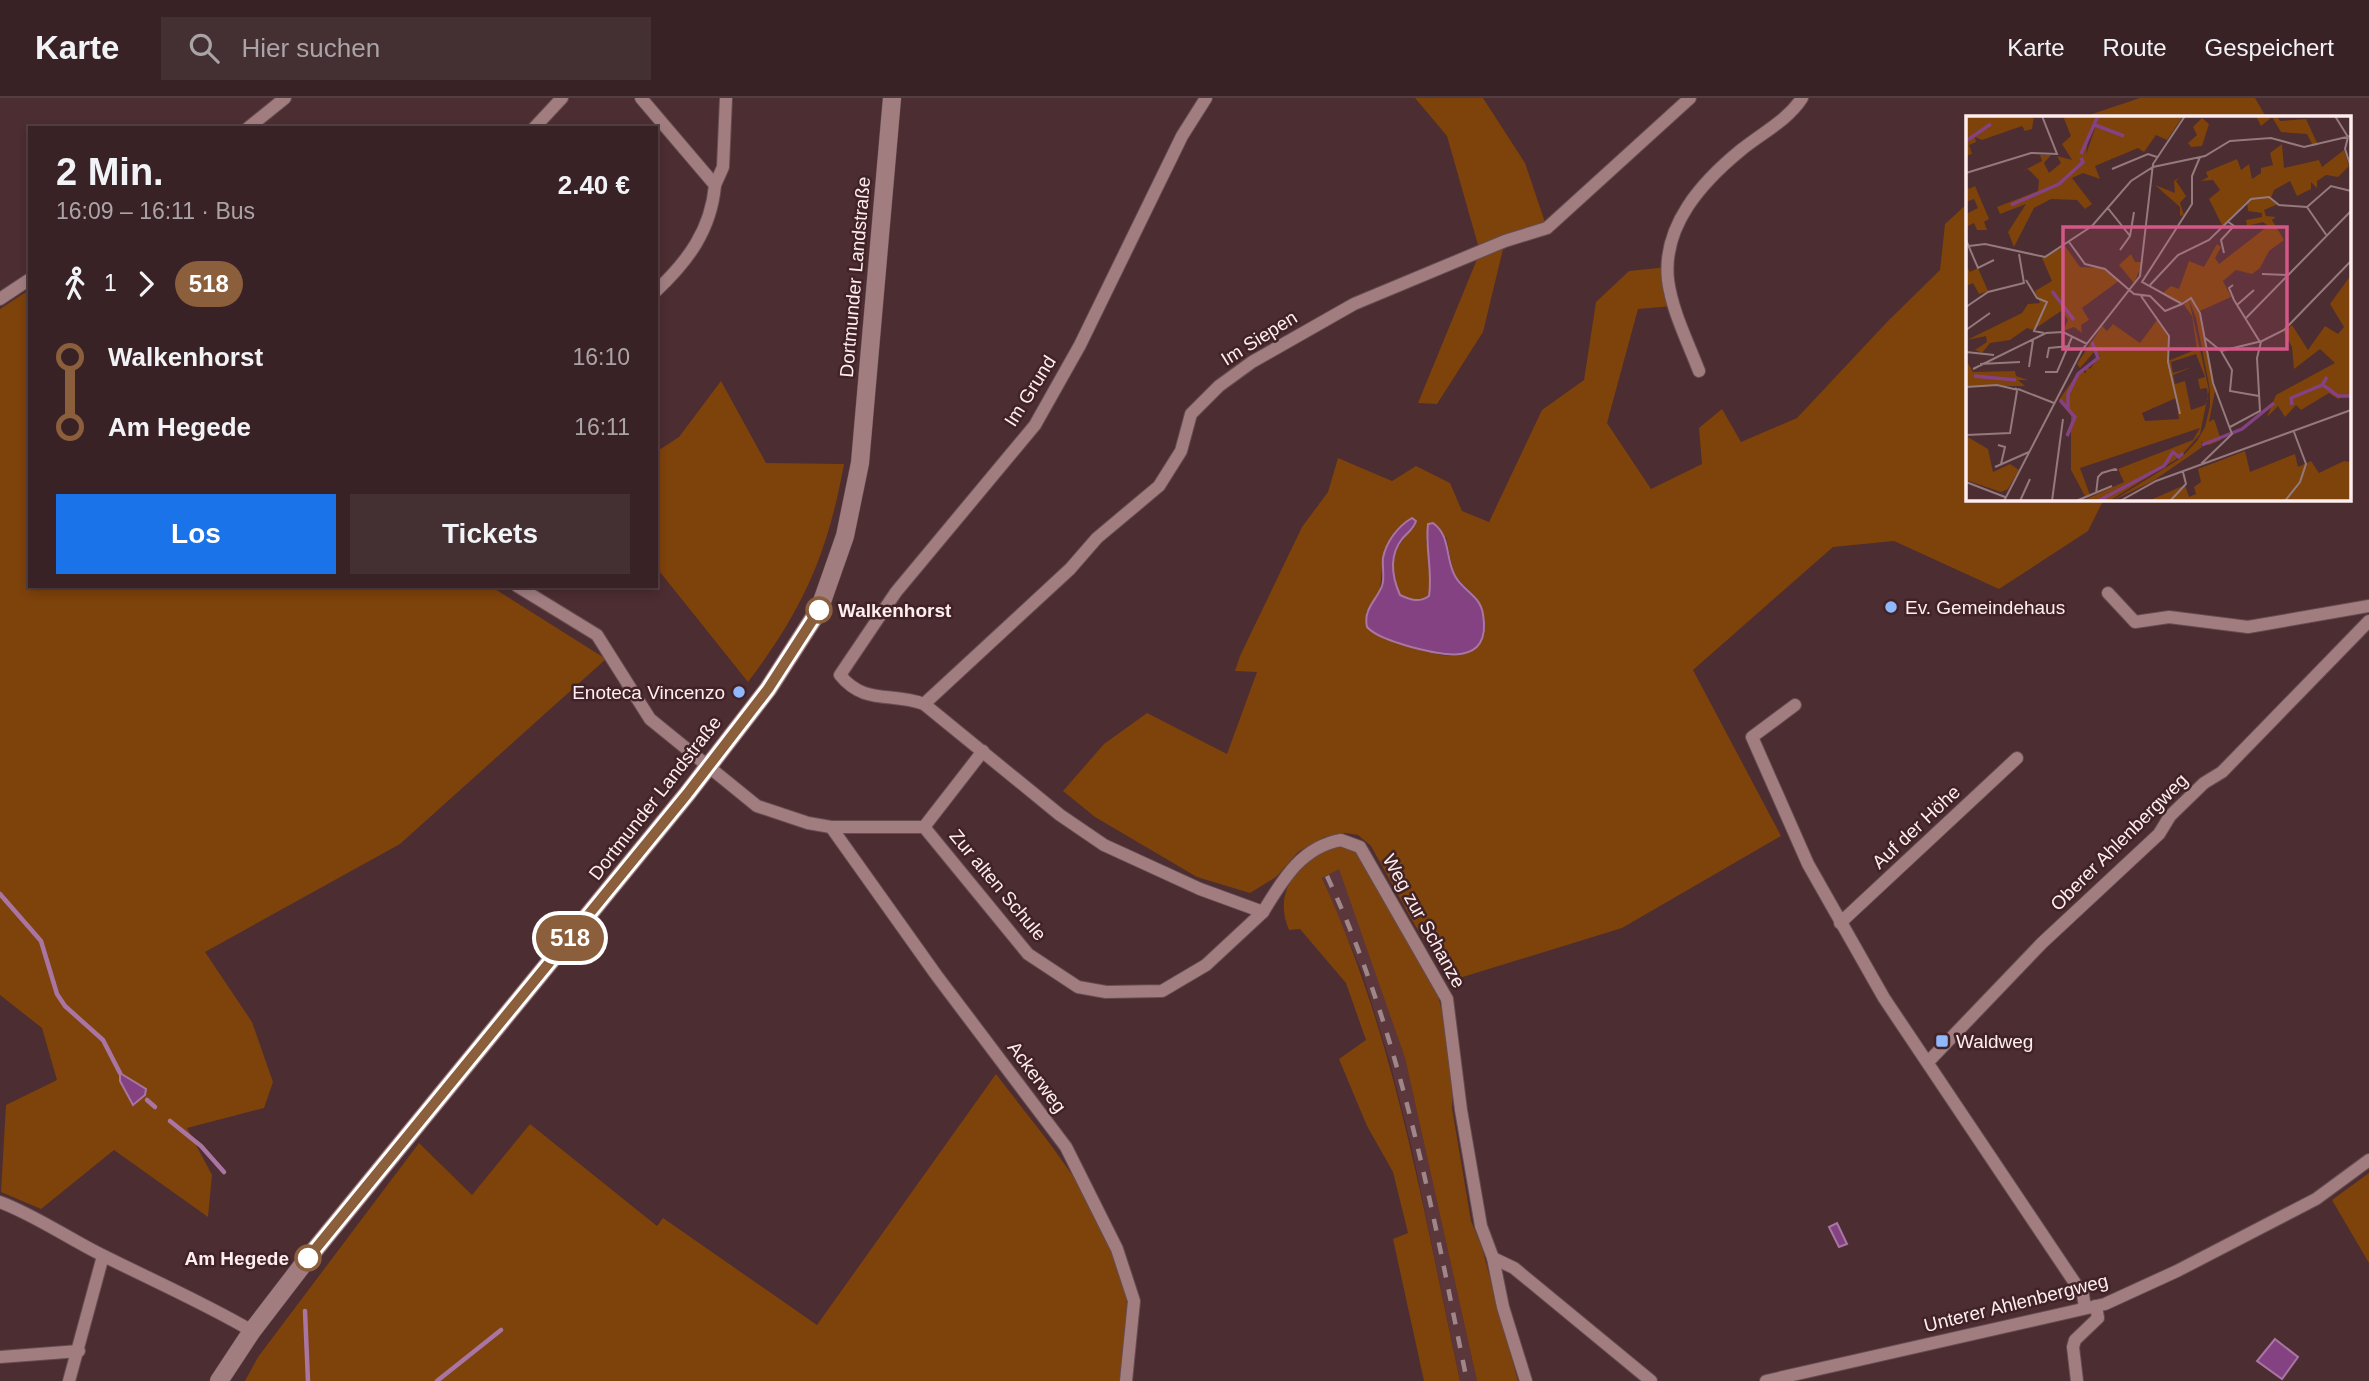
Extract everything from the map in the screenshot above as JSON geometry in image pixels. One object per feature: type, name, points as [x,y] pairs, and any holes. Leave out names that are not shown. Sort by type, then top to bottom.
[{"type":"main road","name":"Dortmunder Landstraße","points":[[219,1381],[252,1331],[308,1258],[709,765],[768,689],[819,610],[845,536],[860,463],[891,98]]},
{"type":"street","points":[[250,126],[285,98]]},
{"type":"street","points":[[536,126],[562,98]]},
{"type":"street","points":[[641,98],[715,185]]},
{"type":"street","points":[[658,289],[694,249],[707,227],[715,185],[723,167],[726,98]]},
{"type":"street","name":"Im Grund","points":[[924,704],[909,698],[868,695],[851,688],[840,675],[897,592],[1035,425],[1085,336],[1182,136],[1206,98]]},
{"type":"street","name":"Im Siepen","points":[[924,704],[1070,569],[1097,538],[1159,486],[1181,451],[1191,414],[1219,386],[1252,362],[1354,304],[1505,241],[1547,228],[1690,98]]},
{"type":"street","points":[[1699,371],[1674,306],[1668,280],[1669,257],[1676,228],[1685,208],[1716,171],[1784,118],[1802,98]]},
{"type":"street","points":[[0,299],[28,280]]},
{"type":"street","name":"Zur alten Schule","points":[[520,588],[597,635],[606,644],[632,694],[650,719],[757,806],[808,823],[831,827],[924,827]]},
{"type":"street","points":[[2108,593],[2135,622],[2169,617],[2248,627],[2369,606]]},
{"type":"street","name":"Oberer Ahlenbergweg","points":[[1928,1062],[2042,943],[2123,870],[2159,834],[2170,817],[2204,783],[2222,772],[2369,621]]},
{"type":"street","points":[[924,704],[1060,815],[1104,845],[1200,889],[1263,912]]},
{"type":"street","points":[[1795,705],[1752,737],[1808,864],[1884,998],[2098,1318],[2075,1340],[2073,1347],[2077,1381]]},
{"type":"street","name":"Zur alten Schule","points":[[924,827],[983,751]]},
{"type":"street","name":"Auf der Höhe","points":[[1840,923],[2017,758]]},
{"type":"street","name":"Ackerweg","points":[[831,827],[937,976],[1066,1147],[1117,1249],[1134,1301],[1126,1381]]},
{"type":"street","name":"Zur alten Schule","points":[[924,827],[1028,954],[1077,986],[1107,992],[1162,991],[1206,965],[1263,912]]},
{"type":"street","name":"Weg zur Schanze","points":[[1263,912],[1291,869],[1318,847],[1332,841],[1348,841],[1366,855],[1447,999],[1478,1213],[1526,1381]]},
{"type":"street","name":"Unterer Ahlenbergweg","points":[[1766,1381],[2118,1299],[2316,1199],[2369,1160]]},
{"type":"street","points":[[0,1202],[30,1214],[103,1256],[187,1295],[252,1331]]},
{"type":"street","points":[[68,1381],[79,1351],[103,1256]]},
{"type":"street","points":[[1493,1258],[1514,1268],[1651,1381]]},
{"type":"street","points":[[0,1357],[79,1351]]},
{"type":"shaded area","points":[[1415,98],[1483,98],[1525,163],[1547,228],[1505,241],[1483,332],[1437,404],[1418,403],[1480,252],[1447,136]]},
{"type":"shaded area","points":[[2140,98],[2255,98],[2265,116],[2086,116]]},
{"type":"shaded area","points":[[1966,205],[1966,500],[2104,500],[2088,531],[1999,589],[1894,541],[1833,547],[1693,670],[1781,836],[1622,928],[1453,980],[1416,927],[1371,846],[1358,835],[1345,833],[1324,837],[1298,852],[1276,877],[1250,893],[1197,877],[1095,817],[1063,791],[1104,744],[1147,713],[1227,754],[1257,672],[1235,671],[1240,656],[1302,527],[1328,492],[1338,458],[1392,481],[1416,466],[1450,483],[1462,511],[1489,522],[1542,410],[1584,380],[1596,302],[1629,271],[1668,267],[1674,306],[1638,309],[1607,423],[1651,489],[1702,464],[1699,428],[1722,409],[1741,442],[1797,418],[1940,270],[1945,224]],"holes":[[[1412,519],[1414,528],[1397,551],[1393,567],[1400,595],[1415,600],[1429,596],[1430,557],[1426,541],[1446,537],[1454,575],[1479,601],[1476,648],[1464,653],[1439,655],[1377,635],[1366,612],[1380,590],[1383,559],[1397,531]]]},
{"type":"shaded area","points":[[26,292],[28,294],[28,588],[493,588],[606,659],[400,844],[205,952],[252,1022],[273,1082],[264,1108],[187,1128],[212,1175],[208,1217],[114,1150],[41,1209],[1,1192],[6,1105],[57,1080],[42,1028],[0,995],[0,309]]},
{"type":"shaded area","points":[[721,381],[766,463],[844,464],[830,525],[811,579],[784,630],[748,682],[658,570],[658,451],[679,437]]},
{"type":"shaded area","points":[[1412,518],[1416,521],[1415,524],[1395,552],[1394,574],[1400,595],[1415,600],[1429,596],[1427,533],[1428,524],[1433,523],[1443,534],[1455,576],[1478,602],[1483,614],[1484,631],[1480,643],[1472,650],[1462,654],[1450,654],[1423,650],[1388,639],[1367,627],[1368,610],[1383,583],[1383,558],[1387,546],[1397,530]]},
{"type":"shaded area","points":[[1334,846],[1347,846],[1356,851],[1435,985],[1449,1046],[1452,1108],[1471,1221],[1482,1248],[1518,1381],[1477,1381],[1405,1058],[1339,869],[1322,878],[1370,1000],[1388,1062],[1420,1189],[1460,1381],[1424,1381],[1393,1239],[1408,1233],[1393,1172],[1367,1126],[1339,1059],[1366,1040],[1346,983],[1300,929],[1289,930],[1285,916],[1284,903],[1292,879],[1310,860]]},
{"type":"shaded area","points":[[1340,868],[1405,1058],[1477,1381],[1460,1381],[1412,1149],[1390,1062],[1362,972],[1322,877]]},
{"type":"shaded area","points":[[120,1073],[146,1089],[145,1095],[133,1105],[120,1081]]},
{"type":"shaded area","points":[[996,1074],[1055,1150],[1093,1207],[1108,1236],[1119,1266],[1127,1306],[1121,1381],[245,1381],[258,1357],[419,1143],[472,1195],[530,1124],[657,1226],[663,1218],[817,1325]]},
{"type":"shaded area","points":[[2369,1173],[2369,1263],[2332,1200]]},
{"type":"shaded area","points":[[1837,1223],[1847,1244],[1839,1247],[1829,1227]]},
{"type":"shaded area","points":[[2275,1339],[2298,1357],[2282,1379],[2257,1361]]},
{"type":"waterway","points":[[0,894],[41,941],[57,994],[65,1006],[103,1040],[120,1073]]},
{"type":"waterway","points":[[147,1100],[155,1107]]},
{"type":"waterway","points":[[170,1121],[201,1146],[224,1172]]},
{"type":"waterway","points":[[305,1311],[308,1381]]},
{"type":"waterway","points":[[437,1381],[501,1330]]},
{"type":"railway","points":[[1327,876],[1376,999],[1395,1061],[1427,1187],[1467,1381]]},
{"type":"bus line","name":"518","points":[[308,1258],[687,794],[768,689],[819,610]]},
{"type":"place","name":"Ev. Gemeindehaus","points":[[1891,607]]},
{"type":"place","name":"Walkenhorst","points":[[819,610]]},
{"type":"place","name":"Enoteca Vincenzo","points":[[739,692]]},
{"type":"place","name":"Waldweg","points":[[1942,1041]]},
{"type":"place","name":"Am Hegede","points":[[308,1258]]}]
